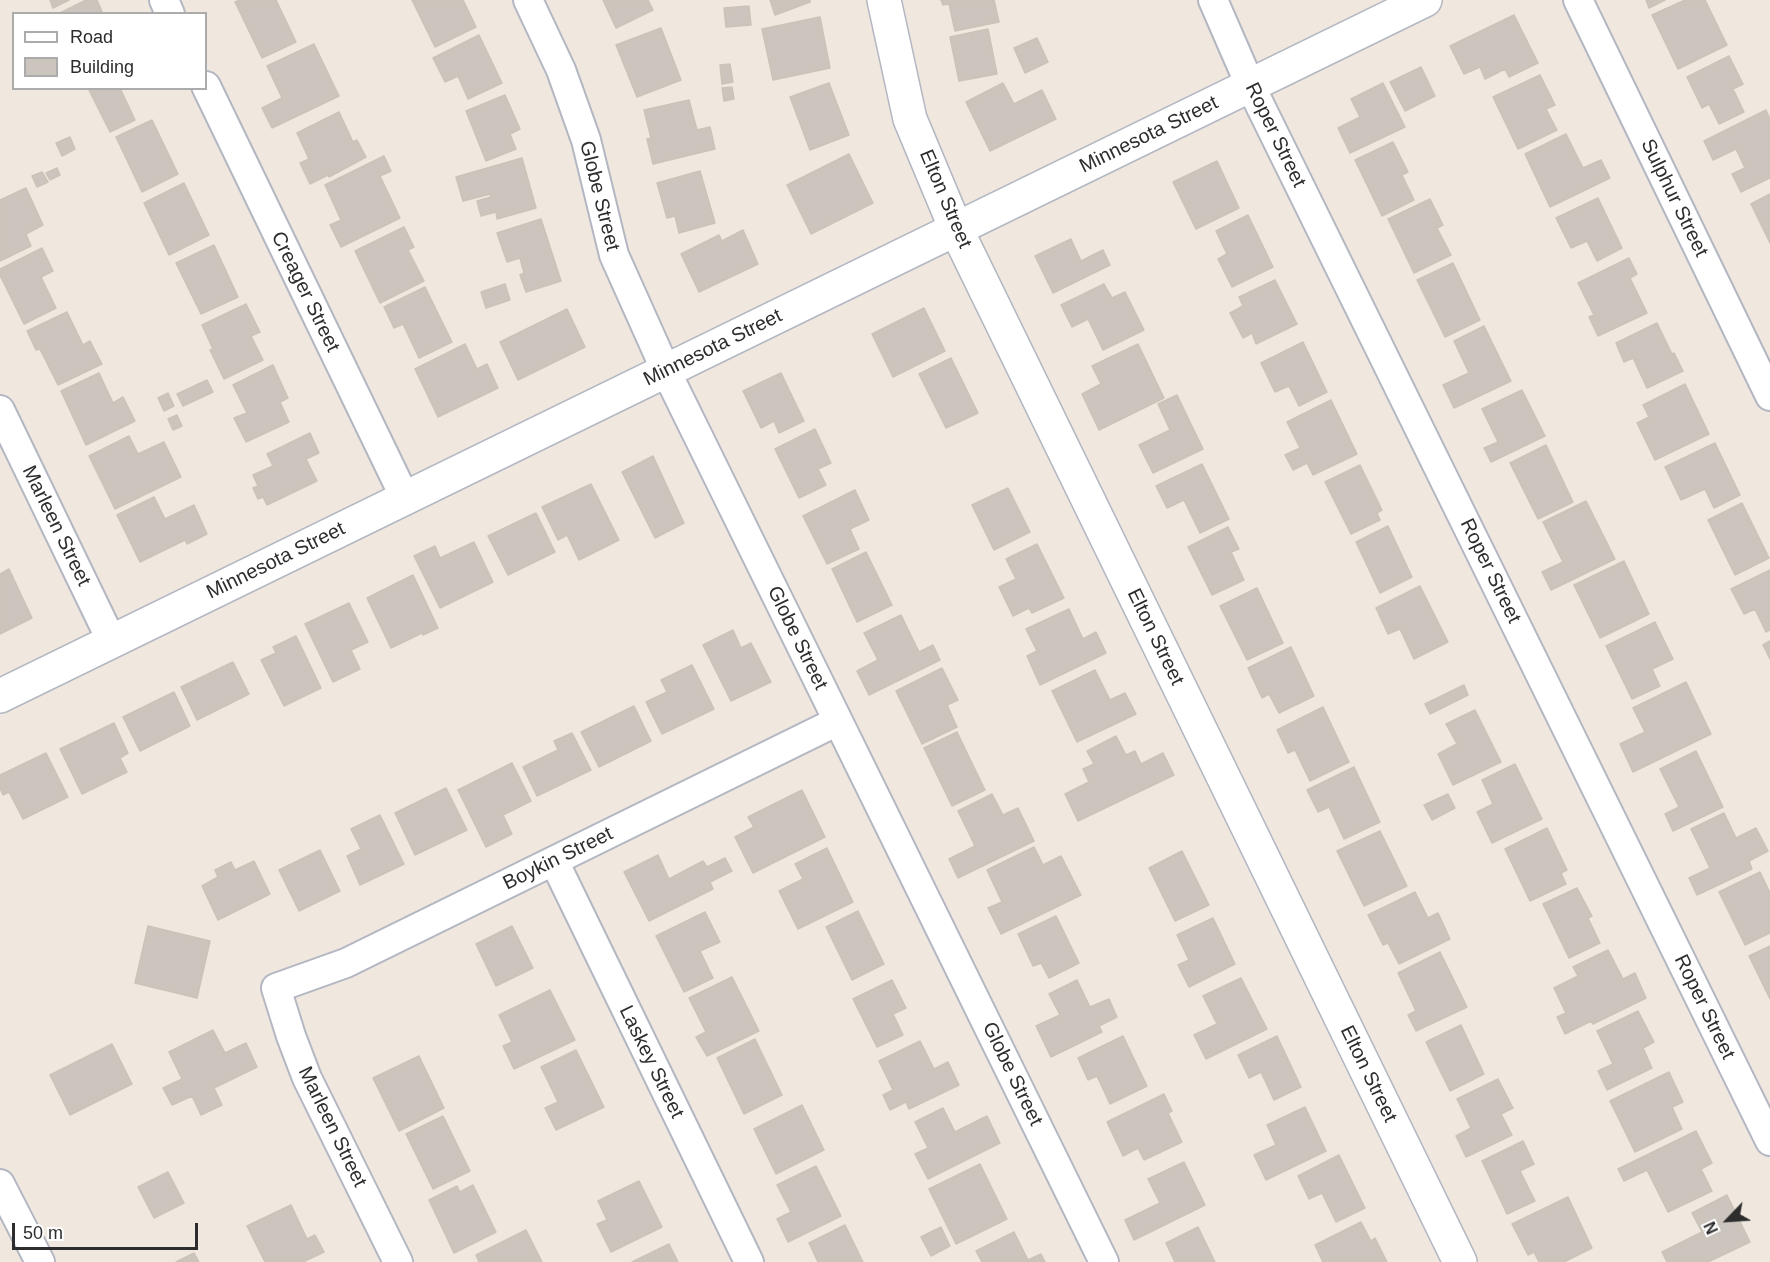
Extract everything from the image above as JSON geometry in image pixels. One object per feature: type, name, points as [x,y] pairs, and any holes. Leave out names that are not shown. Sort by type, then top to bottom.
[{"type":"street","name":"Globe Street","points":[[528,0],[561,70],[586,140],[614,255],[666,371],[1104,1262]]},
{"type":"street","name":"Elton Street","points":[[884,0],[910,119],[956,229],[1460,1262]]},
{"type":"street","name":"Roper Street","points":[[1213,0],[1250,86],[1770,1141]]},
{"type":"street","name":"Minnesota Street","points":[[0,696],[1425,0]]},
{"type":"street","name":"Sulphur Street","points":[[1578,0],[1770,396]]},
{"type":"street","name":"Creager Street","points":[[207,88],[405,498]]},
{"type":"street","name":"Marleen Street","points":[[0,410],[112,642]]},
{"type":"street","name":"Boykin Street","points":[[276,988],[346,963],[838,721]]},
{"type":"street","name":"Laskey Street","points":[[554,861],[749,1262]]},
{"type":"street","name":"Marleen Street","points":[[276,988],[307,1078],[398,1262]]},
{"type":"street","points":[[0,1184],[40,1262]]},
{"type":"building","points":[[50,0],[69,0],[53,8]]},
{"type":"building","points":[[86,0],[97,0],[102,12],[62,12]]},
{"type":"building","points":[[276,0],[296,42],[262,58],[235,2]]},
{"type":"building","points":[[412,0],[463,0],[476,27],[435,47]]},
{"type":"building","points":[[603,0],[648,0],[653,10],[616,28]]},
{"type":"building","points":[[770,0],[810,0],[810,2],[775,15]]},
{"type":"building","points":[[941,0],[994,0],[999,22],[955,31],[949,4],[943,5]]},
{"type":"building","points":[[1646,0],[1665,0],[1649,8]]},
{"type":"building","points":[[1685,0],[1705,0],[1727,45],[1678,69],[1652,15]]},
{"type":"building","points":[[749,6],[751,25],[726,27],[724,8]]},
{"type":"building","points":[[1514,15],[1538,63],[1509,77],[1505,69],[1485,79],[1480,67],[1464,74],[1450,46]]},
{"type":"building","points":[[820,17],[830,68],[773,80],[762,29]]},
{"type":"building","points":[[661,28],[681,80],[637,97],[616,45]]},
{"type":"building","points":[[988,29],[997,74],[959,81],[950,37]]},
{"type":"building","points":[[479,35],[502,83],[468,99],[458,76],[445,82],[433,58]]},
{"type":"building","points":[[1037,38],[1048,62],[1025,73],[1014,48]]},
{"type":"building","points":[[314,44],[339,96],[272,128],[262,108],[282,98],[267,66]]},
{"type":"building","points":[[1729,56],[1743,84],[1733,89],[1744,112],[1719,124],[1709,104],[1702,108],[1687,77]]},
{"type":"building","points":[[730,64],[733,82],[722,84],[720,65]]},
{"type":"building","points":[[1421,67],[1435,96],[1405,111],[1390,82]]},
{"type":"building","points":[[1540,75],[1555,105],[1546,109],[1557,130],[1518,149],[1493,97]]},
{"type":"building","points":[[829,83],[849,135],[810,150],[790,97]]},
{"type":"building","points":[[1003,83],[1014,104],[1042,90],[1056,119],[990,151],[966,102]]},
{"type":"building","points":[[1383,83],[1405,127],[1350,153],[1338,128],[1360,117],[1351,99]]},
{"type":"building","points":[[732,87],[734,99],[724,101],[722,88]]},
{"type":"building","points":[[89,90],[121,90],[135,120],[110,132]]},
{"type":"building","points":[[505,95],[520,129],[510,134],[516,149],[486,161],[466,111]]},
{"type":"building","points":[[689,100],[697,130],[710,127],[715,149],[653,164],[647,139],[651,138],[644,110]]},
{"type":"building","points":[[1766,110],[1770,119],[1770,178],[1741,192],[1732,174],[1745,168],[1736,149],[1713,160],[1704,141]]},
{"type":"building","points":[[339,112],[353,142],[357,140],[366,157],[329,177],[328,175],[310,184],[300,163],[309,159],[297,133]]},
{"type":"building","points":[[152,120],[178,174],[142,192],[116,137]]},
{"type":"building","points":[[1566,134],[1583,168],[1601,160],[1610,178],[1550,207],[1525,154]]},
{"type":"building","points":[[70,137],[75,149],[62,156],[56,143]]},
{"type":"building","points":[[1393,142],[1408,172],[1402,175],[1414,200],[1382,216],[1355,160]]},
{"type":"building","points":[[849,154],[873,203],[811,234],[787,185]]},
{"type":"building","points":[[384,156],[391,171],[380,176],[400,218],[341,247],[330,225],[341,220],[325,185]]},
{"type":"building","points":[[522,158],[536,208],[497,219],[496,212],[481,216],[477,201],[491,197],[490,194],[463,201],[456,177]]},
{"type":"building","points":[[1217,161],[1239,208],[1196,229],[1173,182]]},
{"type":"building","points":[[57,168],[60,175],[50,180],[46,173]]},
{"type":"building","points":[[700,171],[715,223],[679,233],[675,216],[667,218],[657,183]]},
{"type":"building","points":[[42,172],[48,182],[37,187],[32,176]]},
{"type":"building","points":[[184,183],[209,235],[169,255],[144,203]]},
{"type":"building","points":[[26,188],[43,225],[26,234],[31,246],[0,261],[0,200]]},
{"type":"building","points":[[1770,194],[1770,243],[1751,204]]},
{"type":"building","points":[[1598,198],[1622,248],[1597,261],[1587,241],[1571,248],[1556,218]]},
{"type":"building","points":[[1430,199],[1443,225],[1437,228],[1451,255],[1414,273],[1388,219]]},
{"type":"building","points":[[1248,215],[1273,267],[1232,287],[1218,259],[1227,254],[1216,231]]},
{"type":"building","points":[[541,219],[561,281],[526,292],[520,275],[524,273],[520,258],[507,262],[497,233]]},
{"type":"building","points":[[404,227],[414,247],[408,250],[424,281],[380,303],[355,251]]},
{"type":"building","points":[[743,230],[758,264],[699,292],[681,254],[719,235],[722,241]]},
{"type":"building","points":[[1071,239],[1081,261],[1103,250],[1110,265],[1053,293],[1035,256]]},
{"type":"building","points":[[214,245],[238,297],[201,314],[176,263]]},
{"type":"building","points":[[42,248],[53,271],[41,277],[56,308],[24,324],[0,275],[0,269]]},
{"type":"building","points":[[1629,258],[1637,274],[1630,278],[1647,313],[1598,336],[1589,317],[1594,315],[1578,283]]},
{"type":"building","points":[[1453,263],[1480,320],[1445,337],[1417,280]]},
{"type":"building","points":[[1275,280],[1297,324],[1256,344],[1252,333],[1243,338],[1230,313],[1243,306],[1239,297]]},
{"type":"building","points":[[505,284],[510,300],[486,308],[481,292]]},
{"type":"building","points":[[1104,284],[1112,298],[1125,292],[1144,330],[1103,350],[1088,319],[1072,327],[1061,305]]},
{"type":"building","points":[[425,287],[452,342],[419,358],[403,324],[394,328],[384,307]]},
{"type":"building","points":[[246,304],[260,332],[251,336],[263,360],[224,379],[210,350],[213,349],[202,325]]},
{"type":"building","points":[[924,308],[945,351],[893,377],[872,334]]},
{"type":"building","points":[[567,309],[585,347],[518,380],[500,342]]},
{"type":"building","points":[[67,312],[83,345],[90,341],[102,364],[58,385],[40,349],[36,350],[27,331]]},
{"type":"building","points":[[1657,323],[1683,371],[1647,388],[1633,358],[1624,362],[1616,343]]},
{"type":"building","points":[[1484,326],[1511,381],[1454,408],[1443,385],[1469,373],[1454,341]]},
{"type":"building","points":[[1303,342],[1327,392],[1299,406],[1289,386],[1275,392],[1261,363]]},
{"type":"building","points":[[465,344],[477,369],[487,364],[498,388],[438,417],[415,369]]},
{"type":"building","points":[[1138,344],[1164,398],[1099,430],[1082,394],[1101,384],[1092,366]]},
{"type":"building","points":[[951,358],[978,413],[946,428],[919,374]]},
{"type":"building","points":[[273,365],[288,398],[280,402],[289,422],[246,442],[234,418],[247,413],[233,385]]},
{"type":"building","points":[[99,373],[113,403],[123,397],[135,421],[86,445],[61,391]]},
{"type":"building","points":[[781,373],[804,421],[779,433],[774,421],[761,428],[743,391]]},
{"type":"building","points":[[207,380],[213,392],[183,406],[177,394]]},
{"type":"building","points":[[1685,384],[1709,434],[1655,460],[1637,423],[1649,417],[1643,405]]},
{"type":"building","points":[[1522,390],[1545,436],[1491,462],[1484,448],[1498,442],[1482,409]]},
{"type":"building","points":[[168,393],[174,406],[164,411],[158,398]]},
{"type":"building","points":[[1177,395],[1203,449],[1153,473],[1139,445],[1170,430],[1158,404]]},
{"type":"building","points":[[1331,400],[1357,454],[1313,475],[1307,463],[1293,470],[1285,455],[1300,448],[1287,422]]},
{"type":"building","points":[[177,415],[182,426],[173,430],[168,419]]},
{"type":"building","points":[[815,429],[831,463],[818,469],[826,485],[799,498],[775,449]]},
{"type":"building","points":[[310,433],[319,453],[306,459],[317,481],[267,505],[263,497],[258,499],[253,488],[258,486],[253,475],[273,466],[267,454]]},
{"type":"building","points":[[129,436],[138,454],[164,442],[181,477],[115,509],[89,456]]},
{"type":"building","points":[[1715,443],[1740,495],[1714,508],[1705,489],[1681,500],[1665,467]]},
{"type":"building","points":[[1546,445],[1573,502],[1538,519],[1510,463]]},
{"type":"building","points":[[653,456],[684,523],[655,538],[622,472]]},
{"type":"building","points":[[1202,464],[1229,519],[1200,533],[1184,500],[1167,508],[1156,486]]},
{"type":"building","points":[[1360,465],[1382,510],[1377,513],[1380,520],[1351,534],[1325,482]]},
{"type":"building","points":[[591,484],[619,540],[579,560],[567,535],[558,540],[542,507]]},
{"type":"building","points":[[1008,488],[1030,532],[994,550],[972,505]]},
{"type":"building","points":[[855,490],[869,520],[850,529],[859,549],[827,564],[803,516]]},
{"type":"building","points":[[154,497],[165,519],[194,505],[207,534],[187,544],[185,540],[140,562],[117,515]]},
{"type":"building","points":[[1586,501],[1615,559],[1551,590],[1542,572],[1563,562],[1543,522]]},
{"type":"building","points":[[1742,503],[1769,558],[1735,575],[1708,520]]},
{"type":"building","points":[[536,513],[555,552],[508,575],[488,536]]},
{"type":"building","points":[[1388,526],[1412,577],[1380,593],[1356,542]]},
{"type":"building","points":[[1228,527],[1239,549],[1231,552],[1244,580],[1212,595],[1188,547]]},
{"type":"building","points":[[474,542],[493,582],[440,608],[414,556],[435,546],[440,558]]},
{"type":"building","points":[[1037,544],[1064,598],[1032,613],[1029,608],[1013,616],[999,587],[1016,579],[1006,559]]},
{"type":"building","points":[[866,552],[892,605],[857,622],[832,569]]},
{"type":"building","points":[[1624,561],[1649,614],[1600,638],[1574,585]]},
{"type":"building","points":[[9,569],[32,618],[0,634],[0,574]]},
{"type":"building","points":[[1770,570],[1770,630],[1766,632],[1755,609],[1744,614],[1731,589]]},
{"type":"building","points":[[413,575],[438,628],[391,648],[367,598]]},
{"type":"building","points":[[1420,586],[1448,642],[1414,659],[1400,629],[1388,634],[1376,608]]},
{"type":"building","points":[[1257,588],[1283,643],[1247,660],[1220,606]]},
{"type":"building","points":[[349,603],[368,642],[351,650],[360,669],[333,682],[305,624]]},
{"type":"building","points":[[1069,609],[1083,639],[1096,632],[1106,653],[1040,685],[1027,656],[1037,651],[1026,629]]},
{"type":"building","points":[[901,615],[919,652],[933,645],[940,660],[869,695],[857,671],[878,660],[864,633]]},
{"type":"building","points":[[1655,622],[1673,659],[1652,669],[1660,686],[1632,699],[1606,646]]},
{"type":"building","points":[[733,630],[741,648],[751,643],[771,682],[731,701],[703,645]]},
{"type":"building","points":[[296,636],[321,688],[284,706],[261,660],[276,653],[273,647]]},
{"type":"building","points":[[1770,641],[1770,659],[1763,645]]},
{"type":"building","points":[[1291,647],[1314,696],[1279,713],[1269,694],[1262,698],[1248,668]]},
{"type":"building","points":[[233,662],[249,694],[197,720],[181,687]]},
{"type":"building","points":[[692,665],[714,709],[662,734],[646,702],[667,692],[661,680]]},
{"type":"building","points":[[942,668],[958,700],[947,705],[957,727],[922,744],[896,691]]},
{"type":"building","points":[[1095,670],[1110,700],[1125,693],[1136,714],[1077,742],[1052,691]]},
{"type":"building","points":[[1686,682],[1711,734],[1633,772],[1620,744],[1645,732],[1633,708]]},
{"type":"building","points":[[1464,685],[1468,695],[1430,714],[1425,704]]},
{"type":"building","points":[[174,692],[190,726],[140,751],[123,717]]},
{"type":"building","points":[[634,706],[651,741],[599,767],[581,732]]},
{"type":"building","points":[[1323,707],[1349,762],[1310,781],[1295,750],[1288,753],[1277,730]]},
{"type":"building","points":[[1475,710],[1501,762],[1453,785],[1438,754],[1457,744],[1446,724]]},
{"type":"building","points":[[114,723],[128,753],[120,758],[127,772],[82,794],[60,749]]},
{"type":"building","points":[[957,732],[985,790],[952,806],[924,748]]},
{"type":"building","points":[[572,733],[591,770],[537,796],[523,767],[558,750],[554,741]]},
{"type":"building","points":[[1116,736],[1126,755],[1135,751],[1141,764],[1163,753],[1174,775],[1078,821],[1065,794],[1089,782],[1083,769],[1094,764],[1087,751]]},
{"type":"building","points":[[1696,751],[1723,807],[1673,831],[1665,814],[1679,807],[1660,769]]},
{"type":"building","points":[[46,753],[68,797],[23,819],[9,792],[3,795],[0,788],[0,775]]},
{"type":"building","points":[[512,763],[531,801],[503,815],[512,834],[486,847],[458,790]]},
{"type":"building","points":[[1515,764],[1542,819],[1492,843],[1477,812],[1493,804],[1482,780]]},
{"type":"building","points":[[1354,767],[1380,822],[1344,839],[1329,807],[1318,812],[1307,790]]},
{"type":"building","points":[[446,788],[467,830],[415,855],[395,813]]},
{"type":"building","points":[[802,790],[825,837],[753,873],[735,837],[754,827],[748,817]]},
{"type":"building","points":[[992,794],[1003,815],[1018,808],[1034,841],[958,878],[949,859],[975,846],[958,811]]},
{"type":"building","points":[[1448,794],[1455,808],[1432,820],[1424,805]]},
{"type":"building","points":[[1724,813],[1736,838],[1756,828],[1768,851],[1749,861],[1752,869],[1697,895],[1689,878],[1710,868],[1691,829]]},
{"type":"building","points":[[380,815],[404,864],[360,885],[347,856],[361,849],[351,829]]},
{"type":"building","points":[[1547,828],[1567,870],[1561,873],[1566,884],[1530,901],[1505,849]]},
{"type":"building","points":[[1380,831],[1407,886],[1364,906],[1337,851]]},
{"type":"building","points":[[1034,847],[1043,865],[1061,856],[1081,895],[1001,934],[988,908],[1002,902],[987,870]]},
{"type":"building","points":[[827,848],[853,902],[798,929],[779,891],[803,879],[795,864]]},
{"type":"building","points":[[320,850],[340,891],[299,911],[279,870]]},
{"type":"building","points":[[1182,851],[1209,905],[1175,921],[1149,868]]},
{"type":"building","points":[[658,855],[669,879],[703,861],[707,867],[725,858],[732,871],[710,882],[713,889],[649,921],[624,872]]},
{"type":"building","points":[[254,861],[270,894],[218,920],[202,886],[218,877],[215,870],[231,862],[235,870]]},
{"type":"building","points":[[1760,872],[1770,893],[1770,933],[1745,945],[1719,892]]},
{"type":"building","points":[[1577,888],[1592,916],[1588,918],[1600,943],[1569,958],[1543,904]]},
{"type":"building","points":[[1415,892],[1428,918],[1438,913],[1450,939],[1399,964],[1388,943],[1383,945],[1368,915]]},
{"type":"building","points":[[858,911],[884,964],[852,980],[826,927]]},
{"type":"building","points":[[705,912],[720,942],[700,951],[713,978],[684,992],[656,936]]},
{"type":"building","points":[[1056,916],[1079,963],[1049,978],[1041,963],[1033,966],[1018,934]]},
{"type":"building","points":[[1213,918],[1235,964],[1189,987],[1178,965],[1189,960],[1177,935]]},
{"type":"building","points":[[148,926],[210,941],[197,998],[135,983]]},
{"type":"building","points":[[512,926],[533,968],[496,986],[476,944]]},
{"type":"building","points":[[1770,946],[1770,999],[1749,956]]},
{"type":"building","points":[[1608,950],[1623,979],[1635,973],[1646,998],[1593,1024],[1591,1021],[1565,1034],[1557,1017],[1566,1013],[1554,988],[1578,976],[1573,967]]},
{"type":"building","points":[[1440,952],[1467,1007],[1416,1031],[1408,1015],[1416,1011],[1398,973]]},
{"type":"building","points":[[732,977],[759,1031],[707,1056],[696,1037],[706,1032],[689,998]]},
{"type":"building","points":[[1241,978],[1267,1029],[1206,1059],[1194,1035],[1217,1024],[1203,996]]},
{"type":"building","points":[[892,980],[906,1008],[893,1014],[903,1035],[877,1047],[853,999]]},
{"type":"building","points":[[1077,980],[1090,1007],[1109,999],[1117,1017],[1099,1026],[1102,1032],[1051,1057],[1036,1026],[1060,1015],[1049,994]]},
{"type":"building","points":[[550,990],[575,1040],[514,1069],[503,1046],[512,1042],[499,1015]]},
{"type":"building","points":[[1638,1011],[1654,1042],[1643,1048],[1652,1068],[1607,1090],[1598,1071],[1613,1064],[1597,1031]]},
{"type":"building","points":[[1461,1025],[1484,1074],[1450,1091],[1426,1042]]},
{"type":"building","points":[[213,1030],[225,1053],[246,1043],[257,1067],[214,1088],[222,1105],[201,1115],[192,1096],[172,1105],[163,1088],[182,1079],[169,1052]]},
{"type":"building","points":[[1123,1036],[1147,1086],[1110,1104],[1097,1076],[1088,1080],[1078,1058]]},
{"type":"building","points":[[1277,1036],[1301,1087],[1274,1100],[1261,1072],[1249,1078],[1238,1055]]},
{"type":"building","points":[[755,1039],[782,1095],[744,1114],[717,1058]]},
{"type":"building","points":[[920,1041],[934,1069],[948,1062],[959,1085],[909,1109],[906,1102],[890,1110],[883,1095],[893,1090],[879,1061]]},
{"type":"building","points":[[112,1044],[132,1084],[70,1115],[50,1075]]},
{"type":"building","points":[[576,1050],[604,1107],[556,1130],[545,1108],[558,1102],[541,1067]]},
{"type":"building","points":[[419,1056],[444,1108],[399,1131],[373,1078]]},
{"type":"building","points":[[1669,1072],[1683,1102],[1672,1107],[1682,1129],[1635,1152],[1610,1101]]},
{"type":"building","points":[[1498,1079],[1513,1108],[1501,1114],[1512,1135],[1466,1157],[1456,1136],[1471,1128],[1457,1099]]},
{"type":"building","points":[[1164,1094],[1172,1111],[1168,1113],[1182,1142],[1144,1160],[1138,1148],[1123,1156],[1107,1122]]},
{"type":"building","points":[[802,1105],[824,1150],[776,1174],[754,1129]]},
{"type":"building","points":[[1305,1107],[1326,1151],[1266,1180],[1254,1155],[1276,1145],[1267,1125]]},
{"type":"building","points":[[943,1108],[955,1132],[987,1116],[1000,1143],[928,1179],[915,1154],[928,1148],[915,1122]]},
{"type":"building","points":[[443,1116],[470,1171],[433,1189],[406,1134]]},
{"type":"building","points":[[1696,1131],[1712,1163],[1701,1169],[1712,1191],[1668,1212],[1647,1170],[1624,1181],[1618,1169]]},
{"type":"building","points":[[1523,1141],[1534,1164],[1520,1171],[1535,1201],[1507,1214],[1482,1161]]},
{"type":"building","points":[[1339,1155],[1365,1208],[1336,1222],[1322,1193],[1309,1199],[1298,1176]]},
{"type":"building","points":[[1184,1162],[1205,1205],[1134,1240],[1125,1220],[1160,1203],[1148,1179]]},
{"type":"building","points":[[980,1164],[1007,1219],[956,1244],[929,1189]]},
{"type":"building","points":[[816,1166],[841,1216],[788,1242],[777,1219],[791,1212],[777,1185]]},
{"type":"building","points":[[168,1172],[184,1203],[154,1218],[138,1187]]},
{"type":"building","points":[[639,1181],[662,1227],[611,1252],[597,1224],[607,1220],[598,1201]]},
{"type":"building","points":[[473,1185],[496,1232],[454,1253],[429,1200],[457,1186],[460,1192]]},
{"type":"building","points":[[1727,1195],[1750,1242],[1708,1262],[1667,1262],[1662,1252],[1702,1232],[1692,1213]]},
{"type":"building","points":[[1568,1197],[1592,1248],[1564,1262],[1539,1262],[1534,1252],[1528,1255],[1512,1224]]},
{"type":"building","points":[[291,1205],[307,1239],[315,1235],[324,1252],[303,1262],[265,1262],[247,1226]]},
{"type":"building","points":[[1361,1222],[1371,1241],[1375,1238],[1387,1262],[1323,1262],[1315,1245]]},
{"type":"building","points":[[845,1225],[863,1262],[818,1262],[809,1243]]},
{"type":"building","points":[[941,1227],[950,1246],[931,1256],[921,1237]]},
{"type":"building","points":[[1198,1227],[1215,1262],[1175,1262],[1166,1243]]},
{"type":"building","points":[[526,1230],[542,1262],[479,1262],[476,1255]]},
{"type":"building","points":[[1014,1232],[1028,1260],[1041,1254],[1045,1262],[982,1262],[976,1251]]},
{"type":"building","points":[[669,1244],[678,1262],[632,1262]]},
{"type":"building","points":[[194,1253],[199,1262],[176,1262]]}]
